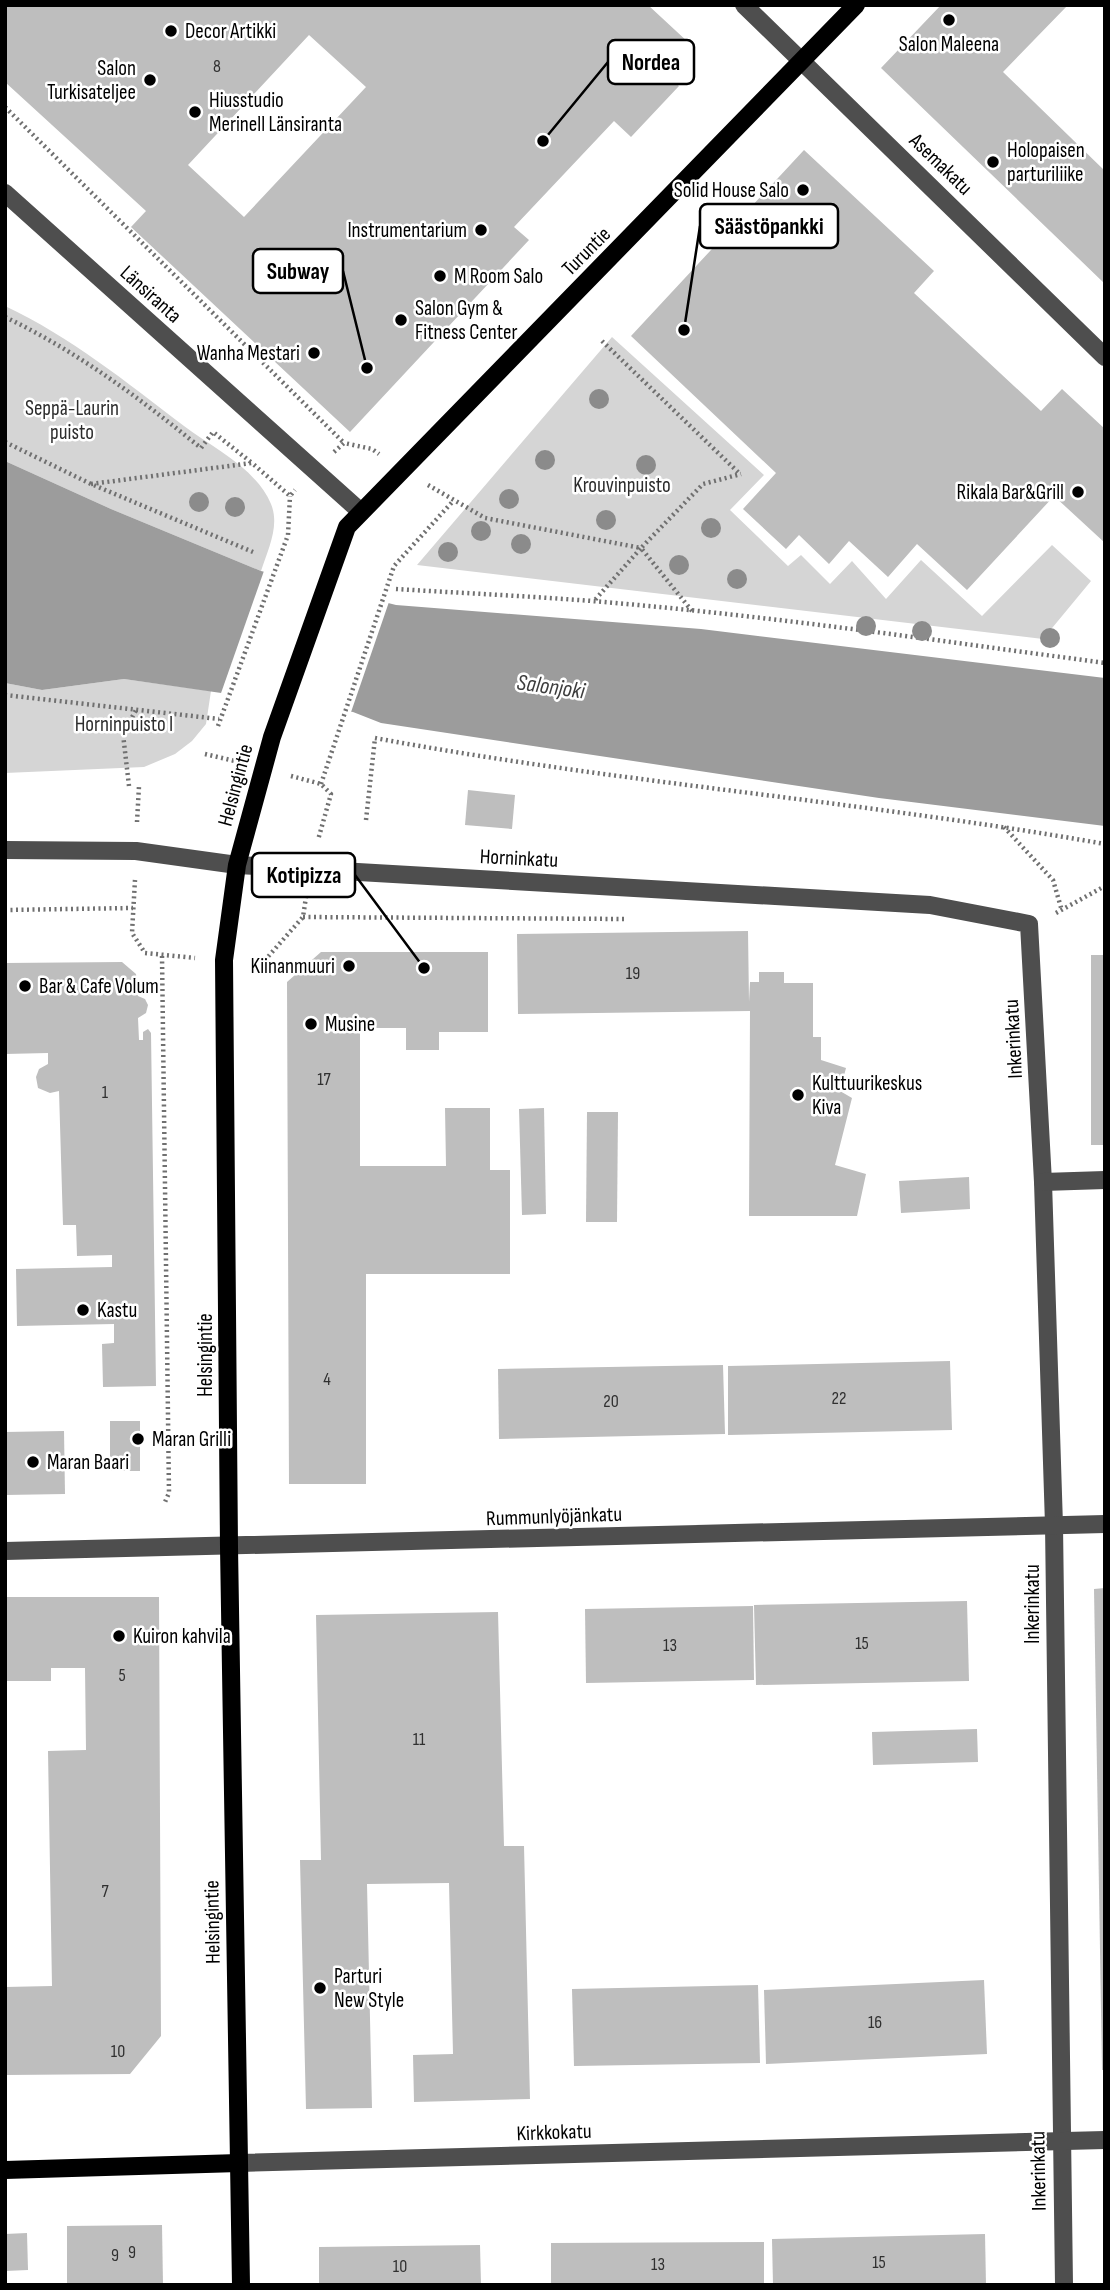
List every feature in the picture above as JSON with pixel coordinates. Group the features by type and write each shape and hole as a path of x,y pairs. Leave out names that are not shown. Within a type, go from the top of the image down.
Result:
{"main road":[{"name":"Turuntie","path":"346,527 804,62 856,5"},
{"name":"Helsingintie","path":"241,2285 229,1547 224,960 237,865 272,737 346,527"},
{"name":"Kirkkokatu","path":"5,2170 239,2163"}],"street":[{"name":"Asemakatu","path":"744,5 1105,357"},
{"name":"Länsiranta","path":"5,193 361,512"},
{"name":"Horninkatu","path":"5,850 136,851 237,865 930,905 1029,924"},
{"name":"Inkerinkatu","path":"1029,924 1043,1182 1054,1525 1060,2141 1064,2285"},
{"path":"1043,1182 1105,1180"},
{"name":"Rummunlyöjänkatu","path":"5,1551 1105,1524"},
{"name":"Kirkkokatu","path":"239,2163 1105,2140"}],"path":[{"path":"5,107 344,443 372,449 402,470 485,518 641,548 693,612"},
{"path":"5,317 58,342 148,406 201,448 213,432 290,496"},
{"path":"593,601 703,484 741,474 602,341"},
{"path":"218,726 288,535 290,496 313,470 344,443"},
{"path":"5,444 91,484 253,552"},
{"path":"91,484 252,463"},
{"path":"321,784 328,756 394,566 454,500"},
{"path":"396,589 593,601 858,629 1105,663"},
{"path":"5,695 219,719"},
{"path":"129,786 123,734 136,710"},
{"path":"366,820 375,738 503,762 1004,826 1105,844"},
{"path":"1004,826 1053,880 1062,911 1105,886"},
{"path":"5,910 133,908"},
{"path":"162,956 169,1493 165,1502"}],"green space":[{"name":"Seppä-Laurin puisto","path":"5,306 53,332 97,361 245,469 264,491 273,512 272,538 261,571 111,509 5,461"},
{"name":"Krouvinpuisto","path":"612,337 764,475 730,510 788,566 801,555 830,584 852,561 886,599 921,560 982,616 1052,545 1091,581 1043,639 417,565"},
{"name":"Horninpuisto I","path":"124,679 211,691 206,724 192,741 175,754 144,767 5,773 5,683 42,690"}],"water":[{"name":"Salonjoki","path":"5,461 111,509 261,571 396,605 701,629 1105,678 1105,826 879,798 381,723 353,712 124,679 42,690 5,683"}],"pier":[{"path":"265,568 390,599 350,715 220,696"}],"building":[{"path":"5,5 648,5 689,43 662,71 679,86 631,137 614,121 514,227 529,240 350,432 131,227 146,211 5,82","holes":["309,35 366,87 244,217 188,165"]},
{"path":"941,5 1068,5 1003,72 1105,171 1105,284 881,68"},
{"path":"804,150 934,271 914,293 1041,411 1062,389 1105,429 1105,543 1054,496 967,590 917,544 888,577 849,541 829,564 799,535 786,549 743,509 776,473 631,336"},
{"path":"468,790 515,795 512,829 465,825"},
{"path":"748,931 749,1002 750,982 759,982 759,972 784,972 784,983 813,983 813,1037 821,1037 821,1060 846,1068 840,1091 852,1098 835,1165 866,1174 857,1216 749,1216 750,1011 518,1014 517,934"},
{"path":"321,952 488,952 488,1032 439,1032 439,1050 406,1050 406,1028 360,1028 360,1166 446,1166 445,1108 490,1108 490,1170 510,1170 510,1274 366,1274 366,1484 289,1484 287,982"},
{"path":"1091,955 1105,955 1105,1145 1091,1145"},
{"path":"122,962 136,974 138,996 145,999 148,1005 146,1013 138,1018 139,1040 143,1040 143,1032 148,1029 151,1033 156,1386 103,1387 102,1344 114,1343 114,1324 17,1326 16,1269 112,1267 112,1255 77,1256 76,1225 63,1225 59,1091 50,1093 38,1088 36,1077 39,1069 48,1064 48,1053 5,1054 5,963"},
{"path":"544,1108 546,1214 522,1215 519,1109"},
{"path":"587,1112 618,1112 617,1222 586,1222"},
{"path":"969,1177 970,1209 901,1213 899,1181"},
{"path":"950,1361 952,1430 728,1435 728,1366"},
{"path":"723,1365 725,1434 499,1439 498,1369"},
{"path":"110,1421 140,1421 140,1471 110,1471"},
{"path":"64,1431 65,1494 5,1495 5,1432"},
{"path":"1105,1588 1105,2070 1102,2070 1094,1589"},
{"path":"5,1597 159,1597 161,2036 130,2074 5,2075 5,1987 52,1986 48,1751 86,1750 85,1668 51,1668 51,1681 5,1681"},
{"path":"967,1601 969,1681 756,1685 754,1605"},
{"path":"753,1606 754,1680 586,1683 585,1609"},
{"path":"498,1612 504,1846 524,1846 530,2099 414,2102 413,2055 453,2054 449,1883 367,1884 372,2108 306,2109 300,1860 321,1860 316,1615"},
{"path":"977,1729 978,1762 873,1765 872,1732"},
{"path":"984,1980 987,2054 766,2064 764,1990"},
{"path":"758,1985 760,2063 574,2066 572,1989"},
{"path":"162,2225 163,2285 67,2283 67,2226"},
{"path":"27,2233 28,2270 5,2271 5,2234"},
{"path":"985,2234 986,2285 773,2285 772,2239"},
{"path":"764,2242 764,2285 551,2285 551,2243"},
{"path":"480,2245 481,2285 319,2285 319,2247"}],"place":[{"name":"Salon Maleena","path":"949,20"},
{"name":"Decor Artikki","path":"171,31"},
{"name":"Salon Turkisateljee","path":"150,80"},
{"name":"Hiusstudio Merinell Länsiranta","path":"195,112"},
{"name":"Nordea","path":"543,141"},
{"name":"Holopaisen parturiliike","path":"993,162"},
{"name":"Solid House Salo","path":"803,190"},
{"name":"Instrumentarium","path":"481,230"},
{"name":"M Room Salo","path":"440,276"},
{"name":"Salon Gym & Fitness Center","path":"401,320"},
{"name":"Säästöpankki","path":"684,330"},
{"name":"Wanha Mestari","path":"314,353"},
{"name":"Subway","path":"367,368"},
{"name":"Rikala Bar&Grill","path":"1078,492"},
{"name":"Kiinanmuuri","path":"349,966"},
{"name":"Kotipizza","path":"424,968"},
{"name":"Bar & Cafe Volum","path":"25,986"},
{"name":"Musine","path":"311,1024"},
{"name":"Kulttuurikeskus Kiva","path":"798,1095"},
{"name":"Kastu","path":"83,1310"},
{"name":"Maran Grilli","path":"138,1439"},
{"name":"Maran Baari","path":"33,1462"},
{"name":"Kuiron kahvila","path":"119,1636"},
{"name":"Parturi New Style","path":"320,1988"}]}
